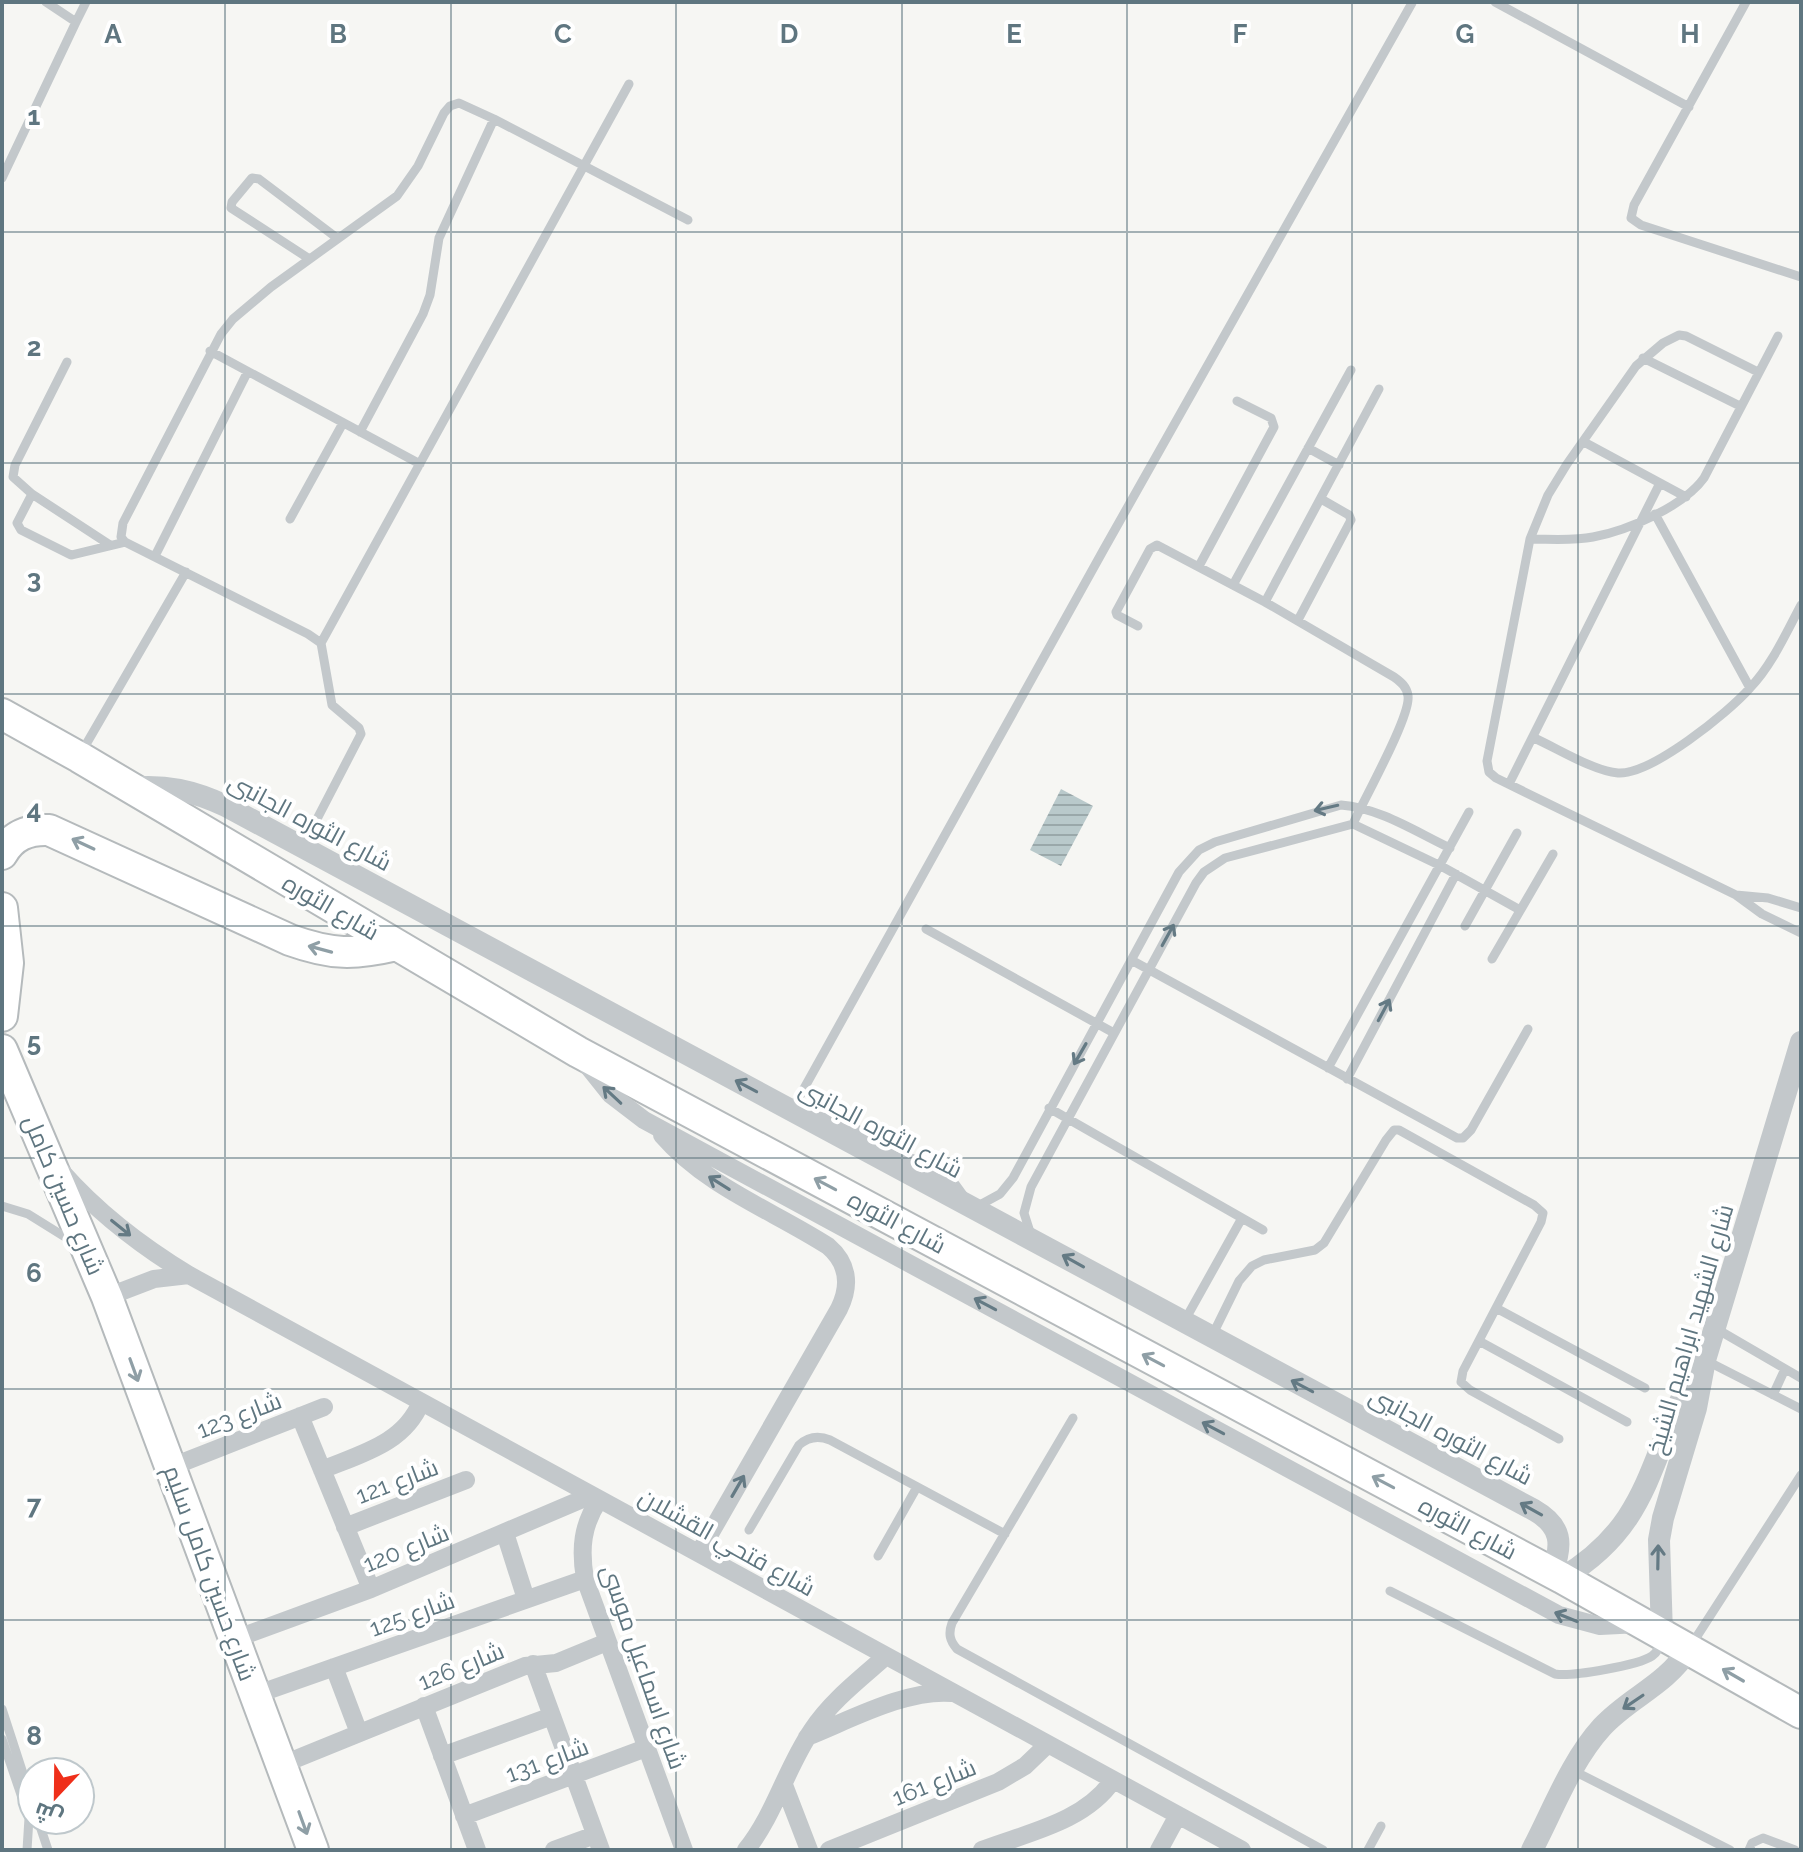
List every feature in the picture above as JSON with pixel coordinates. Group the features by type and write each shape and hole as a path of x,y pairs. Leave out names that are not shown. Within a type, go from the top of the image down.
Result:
{"highway":[{"name":"شارع الثوره","path":"2,714 578,1052 1557,1575 1801,1713"},
{"path":"2,854 18,836 49,830 290,940 314,948 348,954 397,945"},
{"path":"2,908 8,963 2,1016"},
{"name":"شارع حسين كامل","path":"2,1050 107,1297"},
{"name":"شارع حسين كامل سليم","path":"107,1297 313,1850"}],"street":[{"name":"شارع الثوره الجانبى","path":"129,788 163,786 196,793 303,846 1547,1518 1556,1529 1559,1544 1557,1575"},
{"name":"شارع الشهيد ابراهيم الشيخ","path":"1652,1629 1663,1518 1696,1408 1705,1360 1801,1042"},
{"path":"578,1052 610,1094 635,1115 1559,1615 1600,1626 1652,1629"},
{"path":"652,1124 677,1152 703,1173 828,1246 841,1260 847,1278 847,1289 839,1309 699,1553"},
{"name":"شارع فتحي القشلان","path":"46,1154 107,1217 142,1245 189,1275 1242,1850"},
{"path":"107,1297 154,1279 189,1275"},
{"path":"1557,1575 1600,1551 1632,1515 1687,1387 1705,1360"},
{"path":"322,1470 393,1439 412,1420 421,1402"},
{"name":"شارع 123","path":"171,1467 324,1407"},
{"path":"300,1416 371,1589"},
{"name":"شارع 121","path":"345,1527 466,1480"},
{"name":"شارع 120","path":"235,1639 371,1589 596,1498"},
{"name":"شارع اسماعيل موسى","path":"596,1498 583,1536 581,1558 585,1579 684,1850"},
{"path":"505,1533 526,1599"},
{"name":"شارع 125","path":"255,1695 585,1579"},
{"name":"شارع 126","path":"281,1765 533,1664 556,1663 607,1642"},
{"path":"1532,1850 1592,1740 1630,1703 1670,1675 1689,1649"},
{"path":"746,1850 766,1820 807,1737 837,1700 886,1656"},
{"path":"533,1664 598,1843 554,1850"},
{"path":"334,1667 359,1733"},
{"path":"807,1737 907,1698 928,1693 955,1694"},
{"path":"424,1706 477,1850"},
{"path":"442,1756 552,1716"},
{"name":"شارع 161","path":"829,1850 998,1782 1025,1766 1048,1744"},
{"name":"شارع 131","path":"464,1816 646,1748"},
{"path":"982,1850 1079,1812 1102,1795 1113,1780"},
{"path":"784,1785 809,1850"},
{"path":"1159,1850 1178,1815"}],"lane":[{"path":"46,2 76,22"},
{"path":"2,178 86,2"},
{"path":"1495,2 1689,107"},
{"path":"1746,2 1634,205 1631,218 1641,225 1801,277"},
{"path":"798,1114 1104,549 1412,3"},
{"path":"303,846 361,734 359,728 332,705 321,643 629,84"},
{"path":"321,643 125,542 121,537 121,527 210,351 233,319 308,258 397,196 411,177 450,106 459,103 688,220"},
{"path":"360,432 423,314 430,295 439,238 494,119"},
{"path":"308,258 231,208 232,202 252,178 259,179 337,238"},
{"path":"1758,372 1696,340 1679,335 1643,358 1584,442 1548,495 1530,539 1487,761 1489,772 1509,784 1736,895 1762,914 1801,933"},
{"path":"1530,539 1591,538 1641,521 1686,497 1704,478 1778,336"},
{"path":"210,351 420,464"},
{"path":"1643,358 1740,406"},
{"path":"67,362 13,472 16,482 110,545"},
{"path":"1233,585 1351,370"},
{"path":"155,556 247,373"},
{"path":"1265,602 1379,389"},
{"path":"1199,566 1274,427 1271,418 1237,401"},
{"path":"290,519 343,423"},
{"path":"1584,442 1686,497"},
{"path":"1308,448 1339,465"},
{"path":"1509,784 1660,483"},
{"path":"32,494 17,523 21,530 71,555 125,542"},
{"path":"1298,620 1351,520 1349,515 1321,499"},
{"path":"1655,514 1750,688"},
{"path":"1138,626 1116,613 1150,549 1157,545 1298,620 1404,686 1408,695 1404,715 1353,824"},
{"path":"79,757 186,572"},
{"path":"1534,738 1618,773 1634,771 1667,755 1750,688 1767,666 1801,605"},
{"path":"970,1207 992,1201 1008,1185 1179,872 1199,850 1228,837 1341,805 1361,806 1450,848"},
{"path":"1328,1068 1469,812"},
{"path":"1032,1239 1024,1213 1027,1196 1196,883 1213,864 1353,824 1441,866 1520,910"},
{"path":"1465,926 1517,833"},
{"path":"1492,959 1553,854"},
{"path":"1347,1079 1456,874"},
{"path":"1736,895 1768,898 1801,908"},
{"path":"926,929 1114,1033"},
{"path":"1133,961 1452,1137 1463,1138 1471,1130 1528,1029"},
{"path":"1049,1108 1263,1230"},
{"path":"1211,1337 1239,1281 1252,1266 1264,1260 1315,1250 1324,1243 1386,1140 1394,1130 1399,1130 1534,1205 1543,1213 1463,1371 1461,1382 1559,1439"},
{"path":"1008,1185 1027,1196"},
{"path":"2,1206 28,1214 87,1250"},
{"path":"1184,1322 1242,1218"},
{"path":"1496,1308 1645,1388"},
{"path":"1715,1328 1801,1378"},
{"path":"1479,1341 1627,1422"},
{"path":"1705,1360 1801,1409"},
{"path":"1773,1395 1785,1369"},
{"path":"1073,1418 952,1623 950,1639 957,1649 1323,1850"},
{"path":"749,1530 799,1445 811,1438 830,1440 1005,1534"},
{"path":"1689,1649 1801,1475"},
{"path":"878,1556 917,1487"},
{"path":"1390,1591 1555,1674 1572,1675 1648,1658 1659,1648 1652,1629"},
{"path":"2,1709 17,1756"},
{"path":"2,1739 29,1818 27,1847 44,1839"},
{"path":"1574,1771 1730,1850"},
{"path":"1368,1850 1381,1826"},
{"path":"43,1836 48,1850"},
{"path":"1749,1850 1752,1843 1763,1838 1795,1850"}],"shaded area":[{"path":"1061,789 1093,806 1061,866 1030,850"}]}
